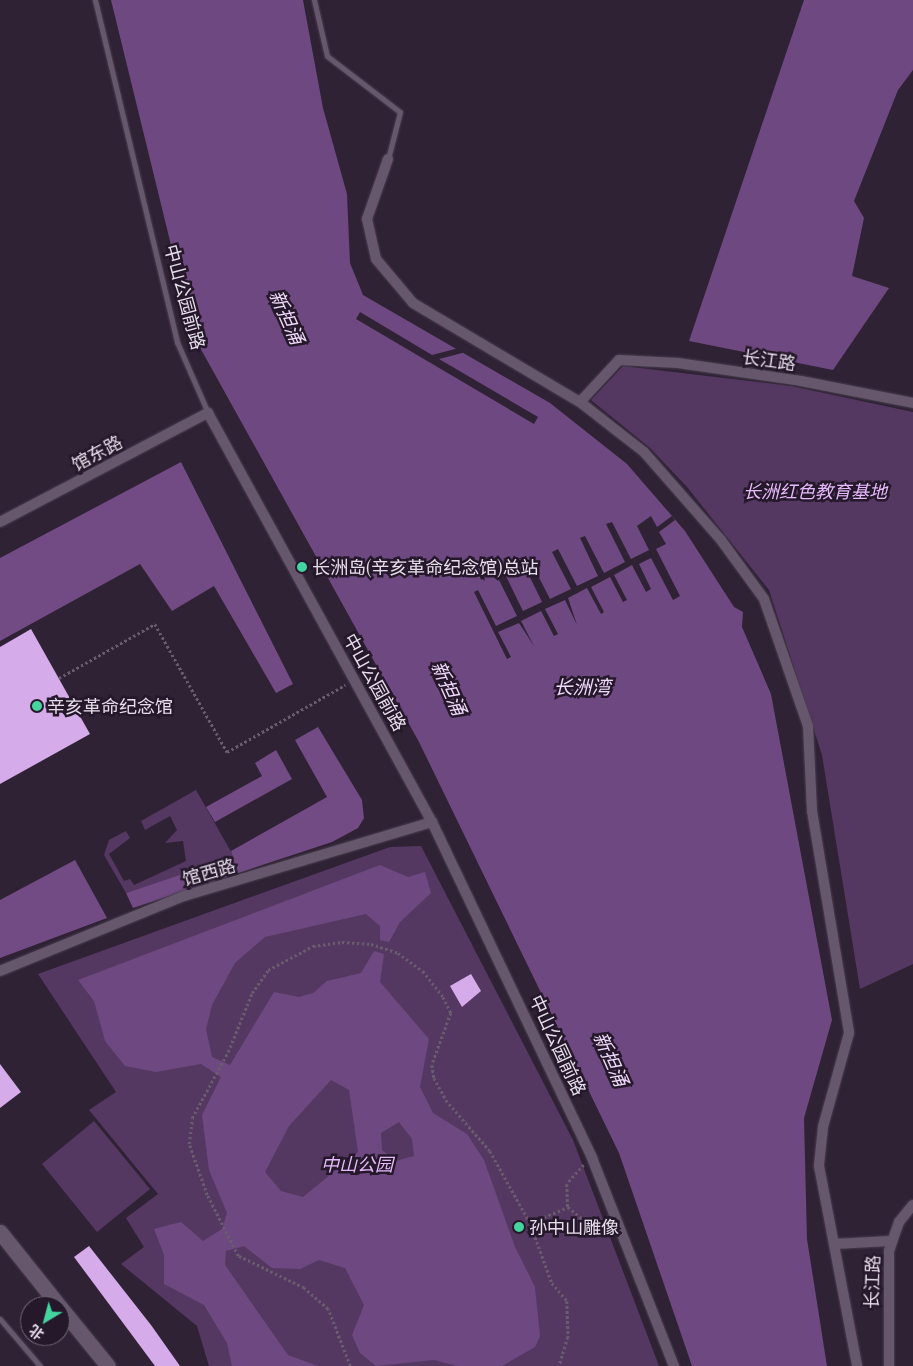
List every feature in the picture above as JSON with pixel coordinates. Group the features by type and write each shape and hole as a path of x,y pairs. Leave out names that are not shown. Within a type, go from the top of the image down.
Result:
{"main road":[{"path":"0,1232 51,1296"},
{"path":"70,1319 108,1366"}],"street":[{"path":"388,159 367,219 376,259 413,303 580,402 644,452 721,540 764,599 808,726 812,811 849,1032 823,1127 819,1166 857,1366"},
{"name":"长江路","path":"580,402 619,360 678,363 801,381 913,403"},
{"name":"馆东路","path":"0,522 208,413"},
{"name":"中山公园前路","path":"208,413 432,822 593,1161 674,1366"},
{"name":"馆西路","path":"0,971 165,902 432,822"},
{"name":"长江路","path":"889,1366 890,1240 913,1205"},
{"path":"834,1244 890,1240"}],"lane":[{"name":"中山公园前路","path":"95,0 177,342 208,413"},
{"path":"314,0 327,56 400,112 388,159"},
{"path":"0,1319 40,1366"}],"path":[{"path":"59,678 155,624 227,752 355,680"},
{"path":"350,1366 328,1309 304,1288 259,1269 235,1251 220,1225 189,1144 192,1118 224,1060 252,993 268,970 313,946 342,942 375,945 388,950 424,971 443,997 451,1013 432,1065 434,1078 446,1100 490,1151 530,1223 552,1283 567,1301 568,1337 559,1366"},
{"path":"593,1161 580,1167 567,1184 568,1207 587,1223 617,1219"},
{"path":"530,1223 568,1207"}],"green space":[{"name":"长洲红色教育基地","path":"623,366 791,386 913,412 913,964 860,989 822,755 769,590 687,487 650,448 591,400"},
{"path":"196,790 234,857 126,893 104,855 109,840 126,831 130,838 109,854 124,881 130,879 134,885 186,861 183,841 165,843 177,830 170,816 145,830 141,821"},
{"name":"中山公园","path":"421,846 573,1140 659,1366 209,1366 197,1326 121,1264 144,1247 126,1218 158,1194 89,1110 116,1092 38,974 390,847"},
{"path":"94,1121 150,1189 97,1232 42,1164"}],"shaded area":[{"path":"181,462 293,684 276,693 214,586 172,611 140,564 0,641 0,558"},
{"path":"318,727 362,800 364,818 358,828 332,842 133,908 126,893 233,857 231,851 327,797 295,740"},
{"path":"276,750 292,779 215,822 206,807 262,776 255,763"},
{"path":"75,860 107,918 0,958 0,900"}],"water":[{"name":"长洲湾","path":"111,0 303,0 323,108 347,194 350,263 363,295 550,403 627,464 685,531 734,607 743,612 742,627 771,694 832,1020 804,1118 807,1239 827,1366 692,1366 619,1153 419,742 193,335"},
{"path":"804,0 913,0 913,70 898,90 854,201 864,218 852,276 889,288 833,370 689,341"},
{"path":"380,865 408,877 425,872 431,893 400,922 389,942 380,940 380,926 366,914 265,937 235,963 212,1005 206,1029 212,1057 230,1065 274,992 299,997 313,993 327,981 361,973 374,951 384,954 380,982 429,1039 420,1087 433,1113 467,1134 484,1160 515,1247 535,1287 540,1336 535,1347 502,1366 457,1366 434,1360 376,1366 360,1353 352,1335 364,1305 345,1268 319,1260 300,1269 272,1268 244,1246 226,1251 225,1265 288,1355 318,1366 232,1366 227,1343 204,1305 164,1284 164,1255 154,1229 181,1222 203,1241 222,1229 227,1213 209,1170 202,1115 221,1077 201,1064 156,1072 125,1066 105,1041 94,1001 78,980","holes":["331,1080 349,1090 358,1152 303,1197 281,1191 265,1172 289,1126","399,1122 412,1139 414,1156 396,1161 382,1150 381,1133"]}],"pier":[{"path":"360,312 432,355 459,348 466,352 439,359 538,417 534,424 356,319"},
{"path":"651,516 657,527 672,516 675,520 659,532 666,544 656,549 680,596 673,600 651,558 639,564 651,589 646,592 632,565 614,575 627,600 623,602 610,577 591,587 604,612 601,614 587,588 568,598 577,625 565,600 545,609 558,634 554,636 541,611 521,621 534,646 519,623 498,632 511,657 507,659 474,592 478,590 496,626 517,616 498,578 505,574 523,611 542,602 524,565 531,562 550,599 571,589 552,552 558,549 577,586 598,576 580,538 585,536 604,573 625,562 606,524 612,522 631,559 649,550 637,526"}],"building":[{"name":"辛亥革命纪念馆","path":"31,629 90,734 0,784 0,647"},
{"path":"471,974 481,991 462,1007 450,986"},
{"path":"0,1064 21,1092 0,1108"},
{"path":"89,1246 151,1325 180,1366 155,1366 74,1257"}],"place":[{"name":"长洲岛(辛亥革命纪念馆)总站","path":"302,567"},
{"name":"辛亥革命纪念馆","path":"37,706"},
{"name":"孙中山雕像","path":"519,1227"}],"water label":[{"name":"新担涌","path":"287,317"},
{"name":"新担涌","path":"449,688"},
{"name":"新担涌","path":"611,1059"}]}
